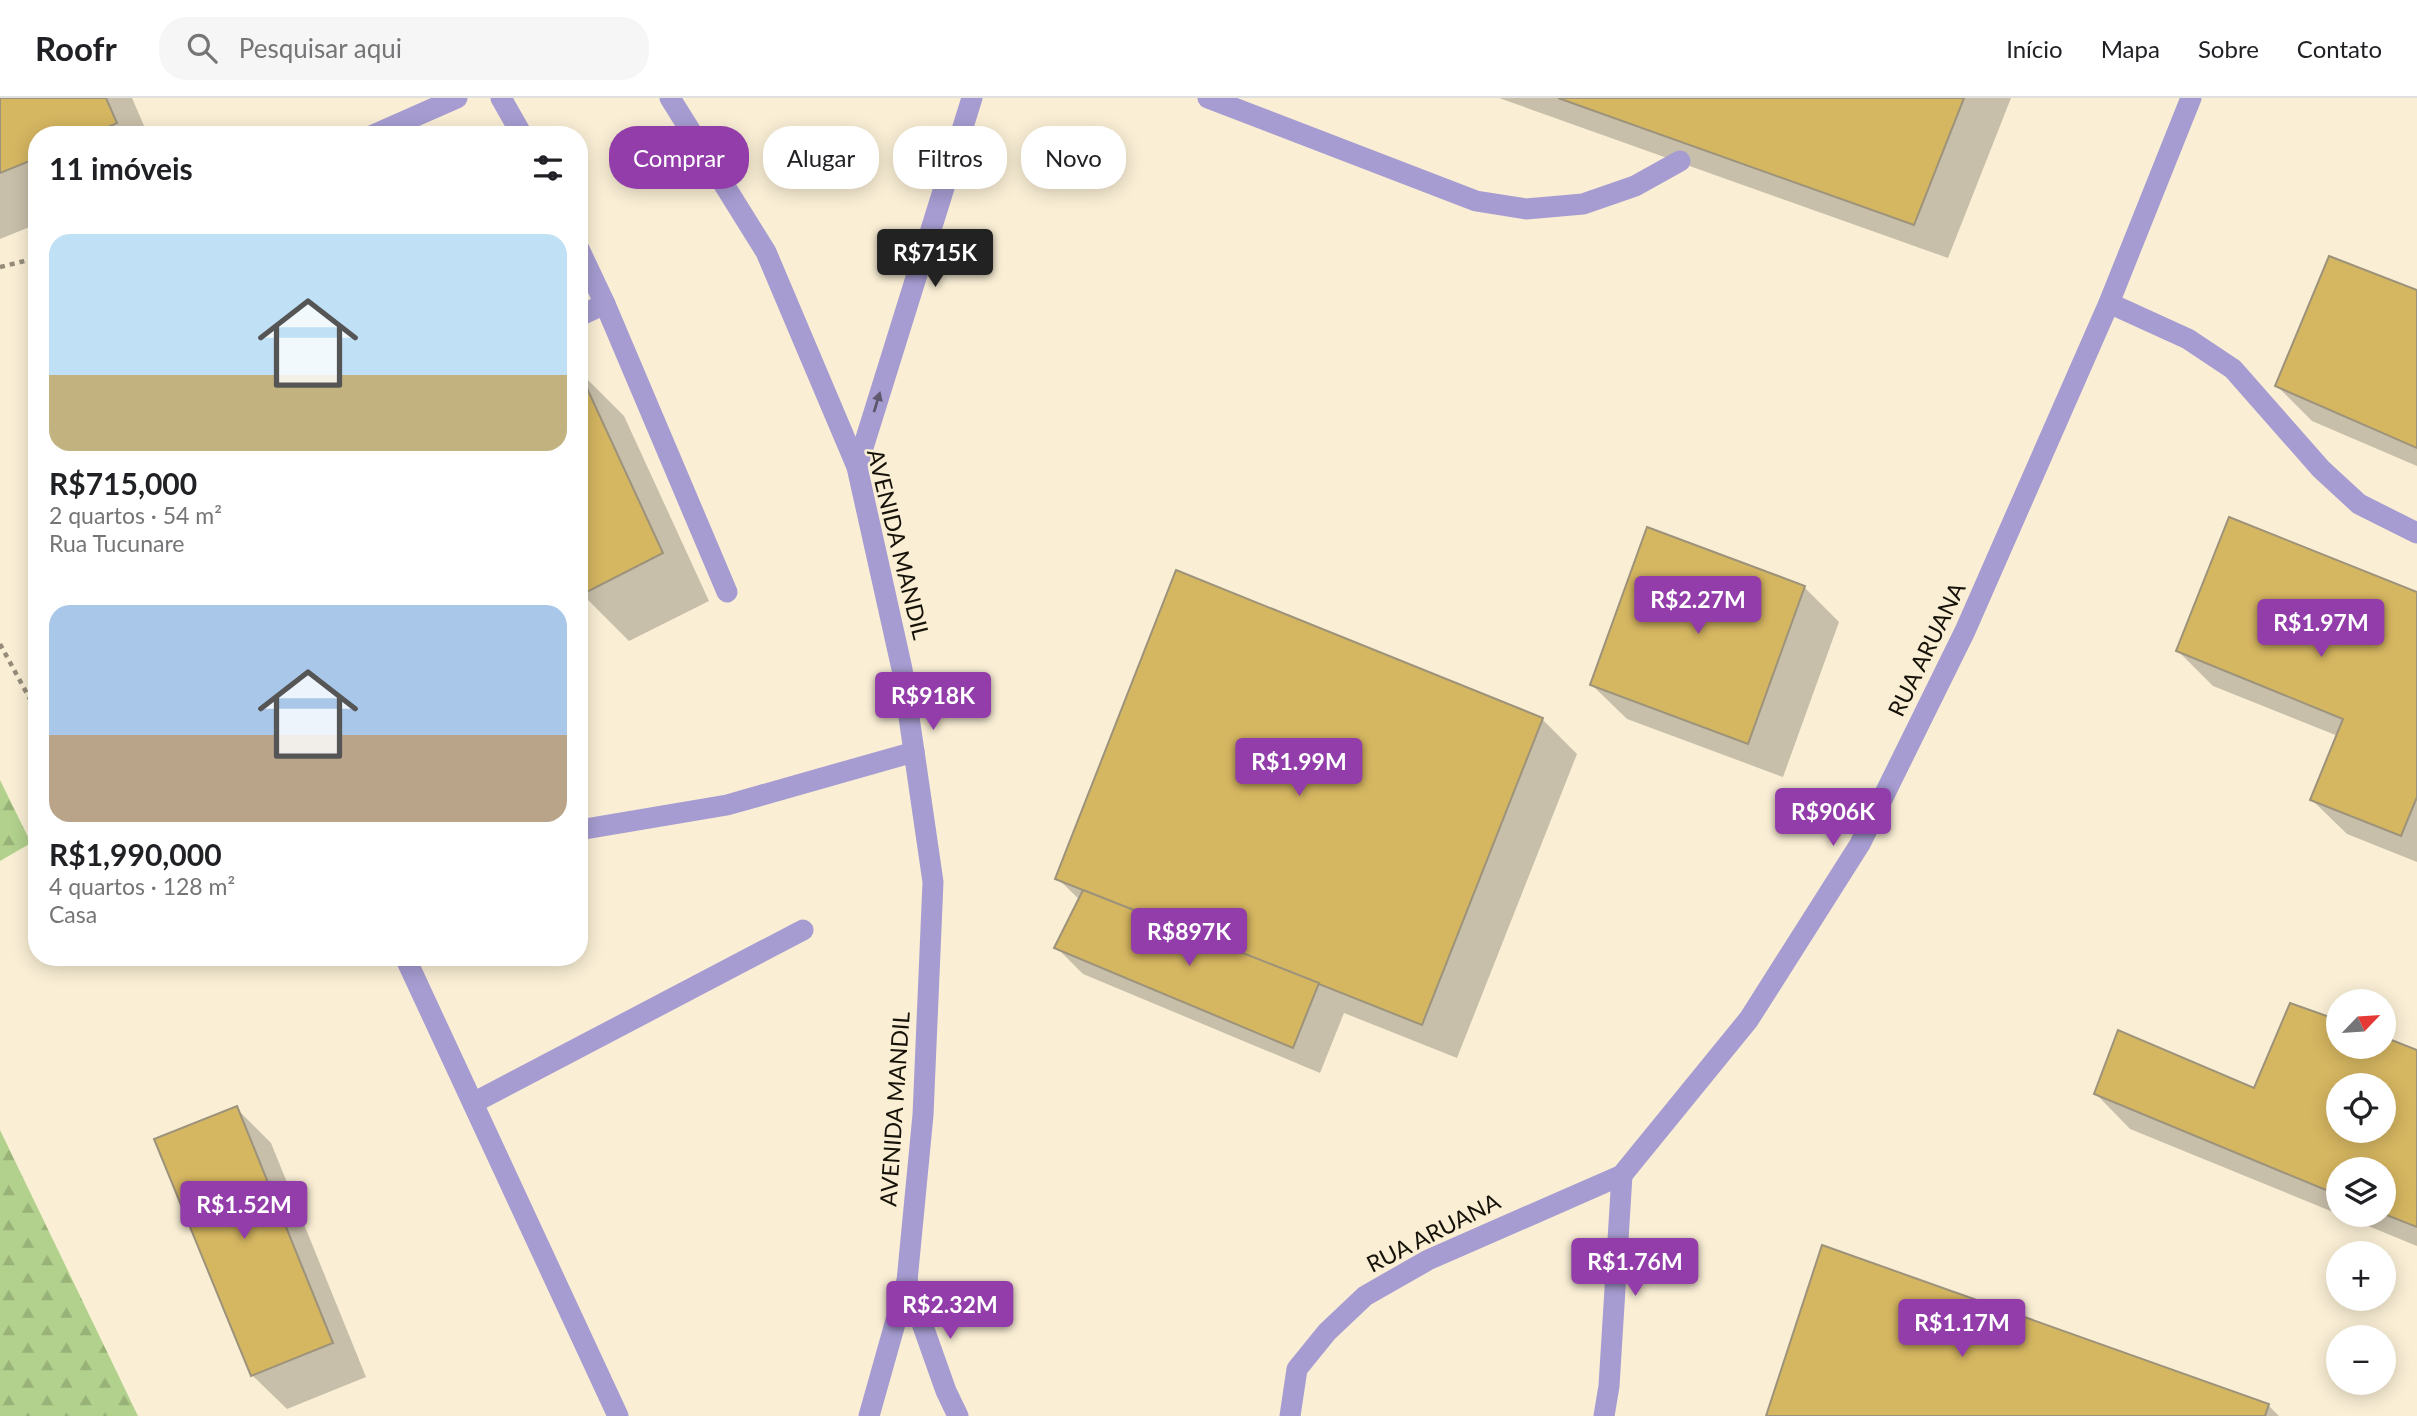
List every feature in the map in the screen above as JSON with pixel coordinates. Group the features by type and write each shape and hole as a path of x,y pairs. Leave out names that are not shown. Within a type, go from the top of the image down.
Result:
{"street":[{"path":"393,126 457,98"},
{"path":"502,98 517,126"},
{"name":"AVENIDA MANDIL","path":"670,98 766,252 857,467 902,668 933,882 923,1115 907,1281 869,1416"},
{"path":"857,467 972,98"},
{"path":"1208,98 1476,201 1526,209 1583,204 1635,186 1681,161"},
{"name":"RUA ARUANA","path":"1290,1416 1297,1369 1327,1332 1365,1296 1428,1260 1622,1175 1749,1020 1860,844 1965,631 2109,303 2191,98"},
{"path":"588,268 727,592"},
{"path":"2109,303 2188,339 2233,369 2320,469 2359,504 2417,533"},
{"path":"588,312 605,304"},
{"path":"588,828 727,805 914,752"},
{"path":"472,1103 803,930"},
{"path":"409,966 618,1416"},
{"path":"1604,1416 1609,1386 1622,1175"},
{"path":"907,1281 946,1391 958,1416"}],"path":[{"path":"0,267 28,260"},
{"path":"0,645 28,696"}],"green space":[{"path":"0,780 28,837 28,845 0,861"},
{"path":"0,1130 138,1416 0,1416"}],"building":[{"path":"0,98 106,98 117,123 110,126 28,126 28,162 0,173"},
{"path":"1558,98 1964,98 1914,225"},
{"path":"2329,256 2417,290 2417,448 2275,386"},
{"path":"588,390 663,553 588,591"},
{"path":"2229,517 2417,592 2417,797 2401,836 2310,800 2343,719 2176,651"},
{"path":"1647,527 1805,586 1748,744 1590,685"},
{"path":"1176,570 1543,718 1422,1025 1055,879"},
{"path":"1083,890 1319,983 1293,1048 1054,948"},
{"path":"2290,1003 2326,1016 2326,1059 2396,1059 2396,1042 2417,1050 2417,1227 2396,1219 2396,1157 2326,1157 2326,1190 2094,1094 2118,1030 2254,1088"},
{"path":"237,1106 333,1343 251,1376 154,1139"},
{"path":"1822,1245 2269,1404 2265,1416 1766,1416"}]}
